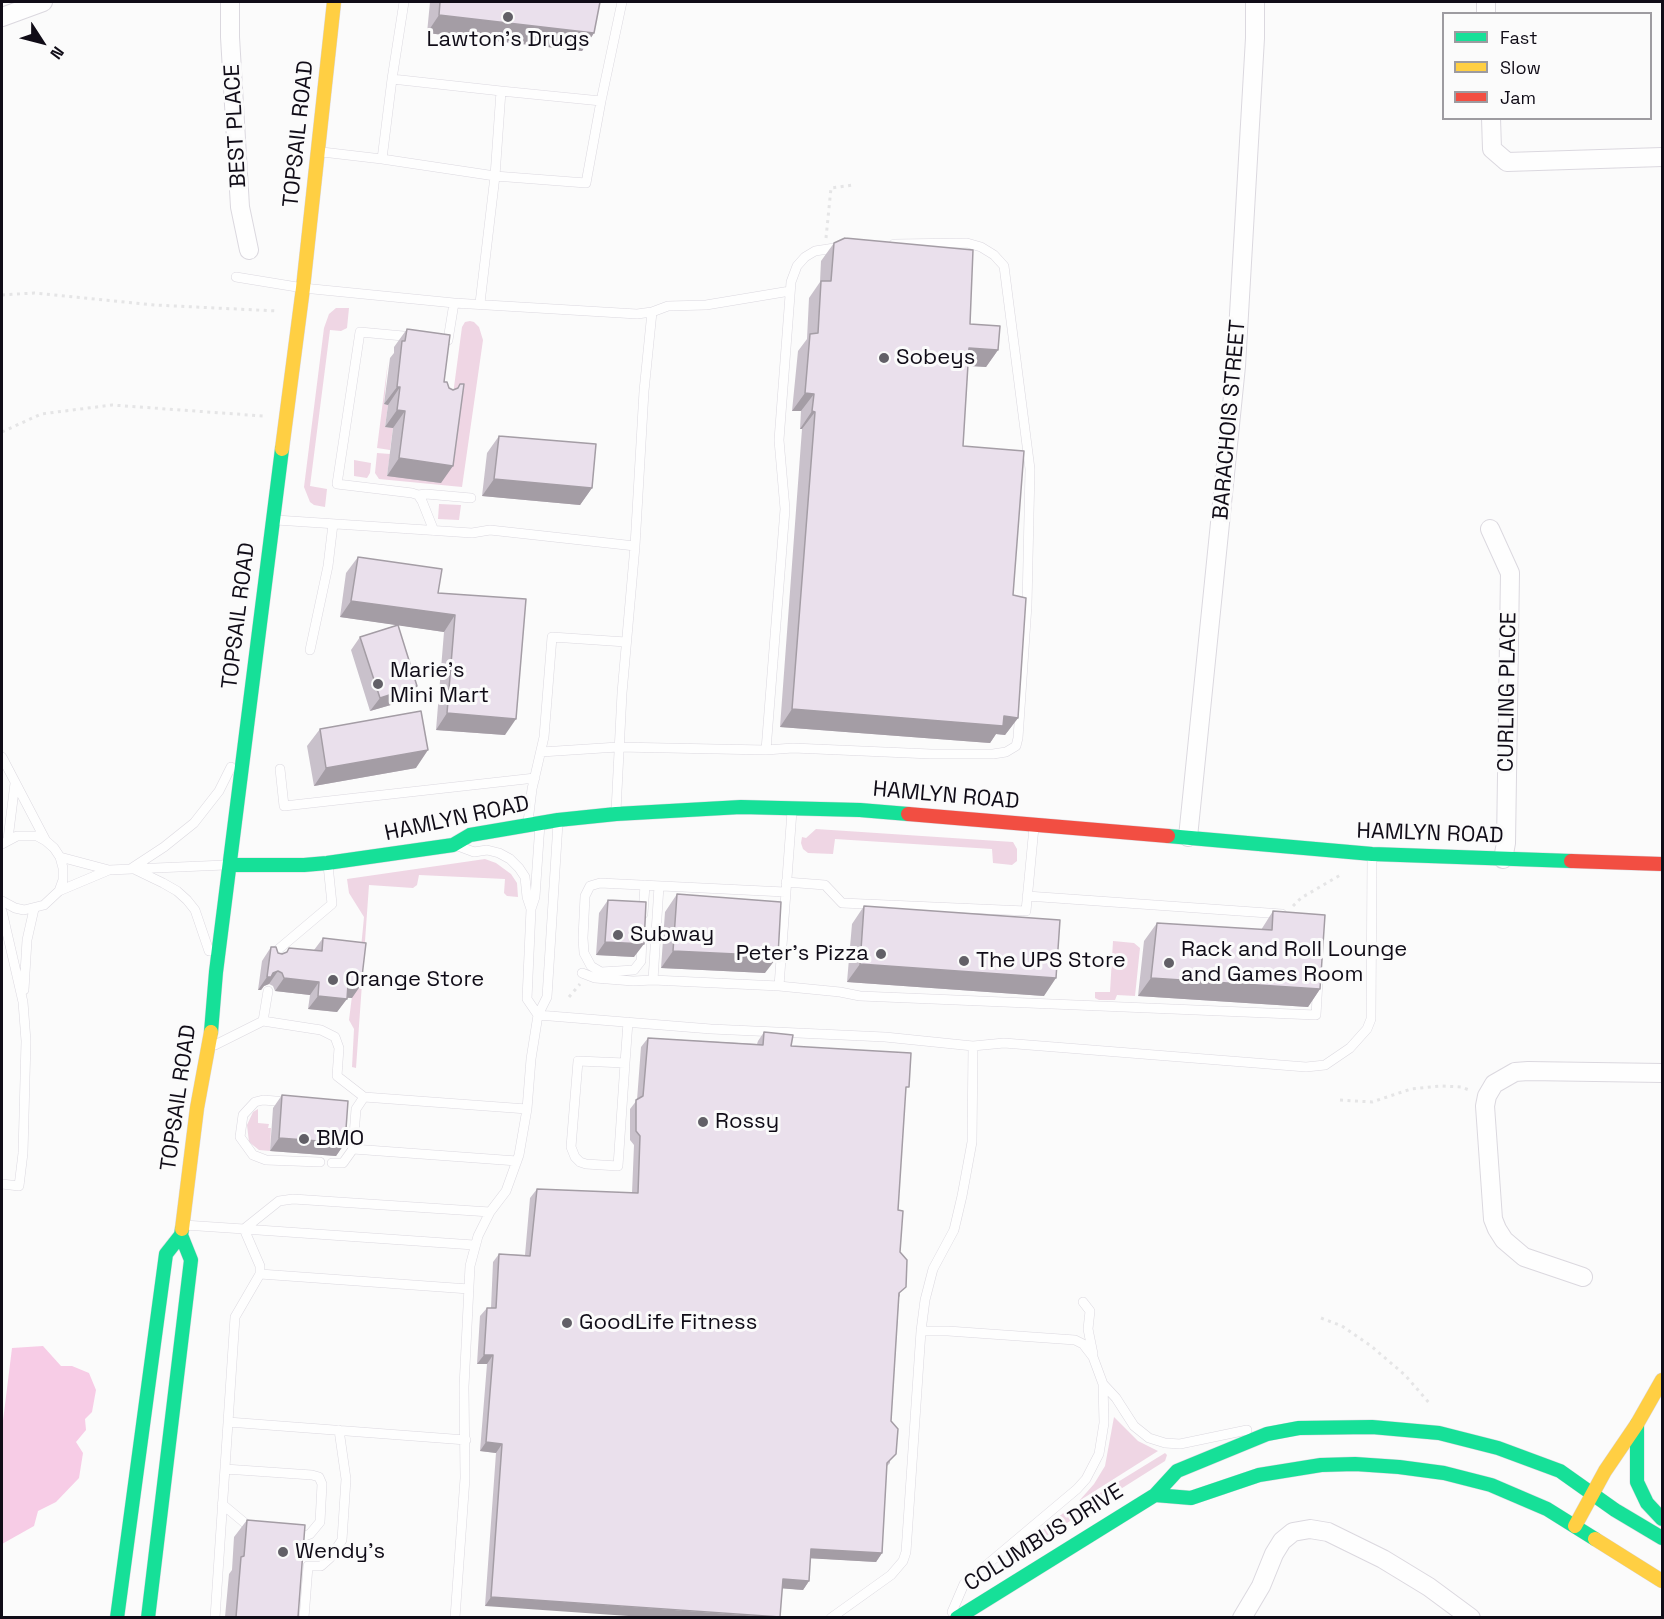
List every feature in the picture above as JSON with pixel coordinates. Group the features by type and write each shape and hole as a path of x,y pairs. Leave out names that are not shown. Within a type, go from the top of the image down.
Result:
{"main road":[{"name":"TOPSAIL ROAD","path":"148,1617 191,1260 182,1230 197,1108 209,1048 216,972 300,313 334,2"},
{"name":"HAMLYN ROAD","path":"231,865 327,863 453,845 470,835 534,823 616,814 741,807 860,810 1372,854 1662,864"},
{"name":"TOPSAIL ROAD","path":"117,1617 166,1254 182,1230"},
{"path":"1575,1526 1592,1493 1637,1424 1662,1380"},
{"path":"1637,1424 1637,1482 1647,1503 1662,1520"},
{"name":"COLUMBUS DRIVE","path":"957,1617 1155,1495 1177,1471 1267,1434 1299,1428 1372,1427 1439,1433 1498,1448 1560,1471 1615,1510 1662,1538"},
{"name":"COLUMBUS DRIVE","path":"1155,1495 1191,1498 1259,1475 1321,1465 1355,1464 1444,1473 1491,1485 1547,1509 1662,1581"}],"street":[{"path":"6,10 43,2"},
{"name":"BEST PLACE","path":"230,2 240,207 249,250"},
{"name":"BARACHOIS STREET","path":"1188,837 1236,366 1255,38 1255,2"},
{"path":"1491,120 1492,149 1507,162 1662,157"},
{"name":"CURLING PLACE","path":"1490,529 1510,573 1506,843 1503,859"},
{"path":"1583,1277 1524,1257 1504,1240 1497,1229 1493,1219 1485,1106 1487,1096 1494,1084 1502,1078 1522,1071 1662,1073"},
{"path":"1242,1617 1261,1586 1277,1547 1293,1532 1301,1530 1319,1530 1345,1540 1414,1577 1471,1617"}],"lane":[{"path":"382,159 404,2"},
{"path":"318,151 495,176 586,183 622,2"},
{"path":"392,78 601,101"},
{"path":"480,303 495,176 501,91"},
{"path":"541,752 618,747 766,750 793,748 931,754 993,754 1006,752 1016,746 1027,605 1029,468 1004,266 987,251 967,243 879,245"},
{"path":"766,750 785,509 779,440 792,274 805,257 815,251 857,246"},
{"path":"236,277 303,288 454,303 637,314 652,312 668,306 706,305 790,291"},
{"path":"436,339 448,345 454,303"},
{"path":"616,814 618,747 635,546 644,391 652,312"},
{"path":"425,338 360,332 337,484 418,495 471,498"},
{"path":"418,495 434,531"},
{"path":"273,519 472,533 490,530 635,546"},
{"path":"310,650 328,566 333,524"},
{"path":"538,1015 527,999 531,909 535,897 535,778 541,752 549,686 552,637 626,642"},
{"path":"132,868 164,847 194,823 209,806 219,791 245,738"},
{"path":"2,757 46,841 60,857 63,868 63,880 58,891 52,899 34,909 15,908 2,901"},
{"path":"280,769 284,806 535,778"},
{"path":"15,783 5,841 27,835 46,841"},
{"path":"779,986 792,809"},
{"path":"455,1617 466,1440 464,1387 470,1266 474,1245 490,1212 506,1191 517,1161 527,1109 531,1059 538,1015 547,997 558,820"},
{"path":"786,882 825,885 842,903 1026,911 1035,825"},
{"path":"453,845 474,852 487,850 510,859 525,877 531,909"},
{"path":"538,1015 711,1029 885,1037 973,1046 1004,1043 1306,1067 1325,1065 1338,1058 1350,1047 1367,1029 1371,1019 1372,854"},
{"path":"60,857 109,870"},
{"path":"273,961 274,952 332,904 327,863"},
{"path":"58,891 109,870 231,865"},
{"path":"132,868 177,891 195,910 216,972"},
{"path":"645,885 639,967 630,972 601,972 595,969 586,960 583,938 587,890 590,886 600,883 645,885 785,892"},
{"path":"653,980 659,886"},
{"path":"1028,896 1289,915"},
{"path":"2,1184 19,1186 23,1153 26,1041 23,1002 27,940 34,909"},
{"path":"2,911 23,1002"},
{"path":"582,974 595,978 633,981 779,986 860,996 1316,1015 1319,968"},
{"path":"263,1021 268,991"},
{"path":"209,1048 263,1021 321,1030 335,1037 339,1048 337,1076 364,1097 527,1109"},
{"path":"625,1064 578,1061 571,1148 575,1157 586,1164 618,1166 628,1022"},
{"path":"831,1617 891,1575 903,1561 906,1552 921,1331 930,1281 939,1257 957,1222 964,1186 972,1142 973,1046"},
{"path":"332,1162 343,1163 353,1149 356,1109 364,1097"},
{"path":"298,1103 263,1100 255,1102 243,1115 240,1137 253,1155 266,1160 320,1162"},
{"path":"344,1108 356,1109"},
{"path":"353,1149 517,1161"},
{"path":"244,1229 279,1201 293,1199 490,1212"},
{"path":"182,1230 244,1229 474,1245"},
{"path":"215,1617 235,1317 260,1275 260,1266 244,1229"},
{"path":"260,1275 469,1289"},
{"path":"949,1617 964,1584 1077,1489 1086,1479 1099,1454 1104,1423 1103,1384 1093,1357 1088,1329 1090,1311 1083,1302"},
{"path":"921,1331 960,1331 1075,1340 1083,1344 1093,1357"},
{"path":"1103,1384 1116,1398 1134,1426 1149,1438 1164,1443 1180,1444 1246,1429 1267,1434"},
{"path":"228,1422 466,1440"},
{"path":"304,1617 309,1566 321,1566 330,1558 342,1540 346,1479 339,1430"},
{"path":"225,1469 312,1474 319,1477 322,1484 320,1522 317,1528 302,1537 282,1536"},
{"path":"222,1504 249,1527 262,1534"}],"path":[{"path":"825,248 831,188 854,185"},
{"path":"2,295 34,293 155,305 300,313"},
{"path":"2,432 41,414 112,405 286,418"},
{"path":"1289,915 1295,902 1345,873"},
{"path":"1340,1100 1372,1102 1411,1089 1441,1086 1470,1090"},
{"path":"1321,1318 1342,1326 1371,1346 1405,1375 1431,1405"}],"shaded area":[{"path":"336,308 349,308 347,328 341,331 330,330 310,486 327,489 325,507 310,502 304,487 324,328 329,314"},
{"path":"470,321 479,327 483,340 462,487 379,479 375,473 377,453 390,454 387,476 452,402 462,327 465,322"},
{"path":"388,361 384,404 388,405 385,427 393,428 390,450 377,448"},
{"path":"354,460 371,463 367,478 354,476"},
{"path":"439,504 461,505 459,520 438,519"},
{"path":"816,829 1013,842 1017,849 1017,861 1012,865 993,863 992,849 835,839 833,854 808,853 803,849 802,837 806,838"},
{"path":"485,859 496,863 511,874 517,883 518,897 507,896 504,893 505,879 419,875 417,885 413,888 369,885 356,1068 352,1067 354,1029 349,1020 364,917 349,893 347,879"},
{"path":"1113,941 1134,943 1140,948 1135,996 1117,995 1115,1000 1099,1000 1095,998 1095,992 1110,992"},
{"path":"258,1109 258,1123 269,1124 268,1128 271,1128 270,1151 259,1150 249,1142 247,1125 253,1112"},
{"path":"43,1346 61,1366 72,1366 89,1373 96,1390 92,1412 85,1419 86,1430 76,1442 83,1453 79,1478 56,1502 38,1511 34,1526 2,1544 2,1429 12,1348"},
{"path":"1114,1417 1138,1441 1158,1451 1079,1501 1094,1484 1105,1466"},
{"path":"1165,1453 1167,1455 1165,1461 1021,1552 1016,1552 1067,1510 1069,1512"}],"building":[{"path":"440,2 600,2 594,33 439,15"},
{"path":"845,238 973,250 970,324 1000,326 998,350 969,348 963,446 1024,451 1013,595 1026,598 1018,718 1004,716 1003,726 792,709 815,412 812,411 814,394 805,393 810,334 818,333 821,281 831,281 834,243"},
{"path":"407,329 450,335 444,382 447,382 449,388 453,390 460,384 464,384 453,466 399,458 405,411 397,410 400,387 397,387 402,341 405,341"},
{"path":"499,436 596,444 592,488 494,479"},
{"path":"358,557 442,569 438,593 526,599 516,719 447,713 455,615 351,601"},
{"path":"398,625 417,686 380,698 360,637"},
{"path":"421,711 428,750 326,768 320,729"},
{"path":"677,894 781,902 778,956 673,951"},
{"path":"608,900 646,902 644,944 605,942"},
{"path":"864,906 1060,920 1056,978 860,964"},
{"path":"1273,911 1325,915 1320,989 1151,978 1157,923 1272,930"},
{"path":"323,938 366,943 361,985 348,984 347,999 318,996 319,982 284,978 278,971 271,977 267,977 271,947 276,947 278,953 282,954 289,948 322,951"},
{"path":"764,1032 793,1035 791,1046 911,1053 909,1087 906,1087 898,1210 903,1211 900,1252 907,1260 906,1287 899,1293 891,1421 898,1429 896,1454 887,1463 882,1553 811,1549 809,1581 783,1579 780,1617 491,1597 502,1444 486,1442 493,1355 484,1355 487,1308 496,1308 499,1254 530,1256 537,1189 638,1193 640,1136 636,1131 636,1100 643,1096 648,1038 763,1045"},
{"path":"282,1095 348,1101 345,1143 279,1138"},
{"path":"247,1520 305,1525 298,1617 236,1617"}],"traffic: fast":[{"path":"211,1032 216,972 282,449"},
{"path":"231,865 327,863 453,845 470,835 558,820 616,814 741,807 860,810 908,814"},
{"path":"1168,836 1372,854 1571,861"},
{"path":"117,1618 166,1254 181,1235 182,1229"},
{"path":"148,1618 191,1260 181,1235"},
{"path":"1637,1424 1637,1482 1647,1503 1662,1519"},
{"path":"957,1618 1155,1495 1177,1471 1267,1434 1299,1428 1372,1427 1439,1433 1498,1448 1560,1471 1615,1510 1662,1538"},
{"path":"1155,1495 1191,1498 1259,1475 1321,1465 1355,1464 1399,1467 1444,1473 1491,1485 1547,1509 1595,1539"}],"traffic: slow":[{"path":"282,449 303,288 334,2"},
{"path":"182,1229 197,1108 211,1032"},
{"path":"1575,1526 1605,1471 1637,1424 1662,1380"},
{"path":"1595,1539 1662,1581"}],"traffic: jam":[{"path":"908,814 1168,836"},
{"path":"1571,861 1662,864"}],"place":[{"name":"Lawton's Drugs","path":"508,17"},
{"name":"Sobeys","path":"884,358"},
{"name":"Marie's Mini Mart","path":"378,684"},
{"name":"Subway","path":"618,935"},
{"name":"Peter's Pizza","path":"881,954"},
{"name":"The UPS Store","path":"964,961"},
{"name":"Rack and Roll Lounge and Games Room","path":"1169,963"},
{"name":"Orange Store","path":"333,980"},
{"name":"Rossy","path":"703,1122"},
{"name":"BMO","path":"304,1139"},
{"name":"GoodLife Fitness","path":"567,1323"},
{"name":"Wendy's","path":"283,1552"}]}
